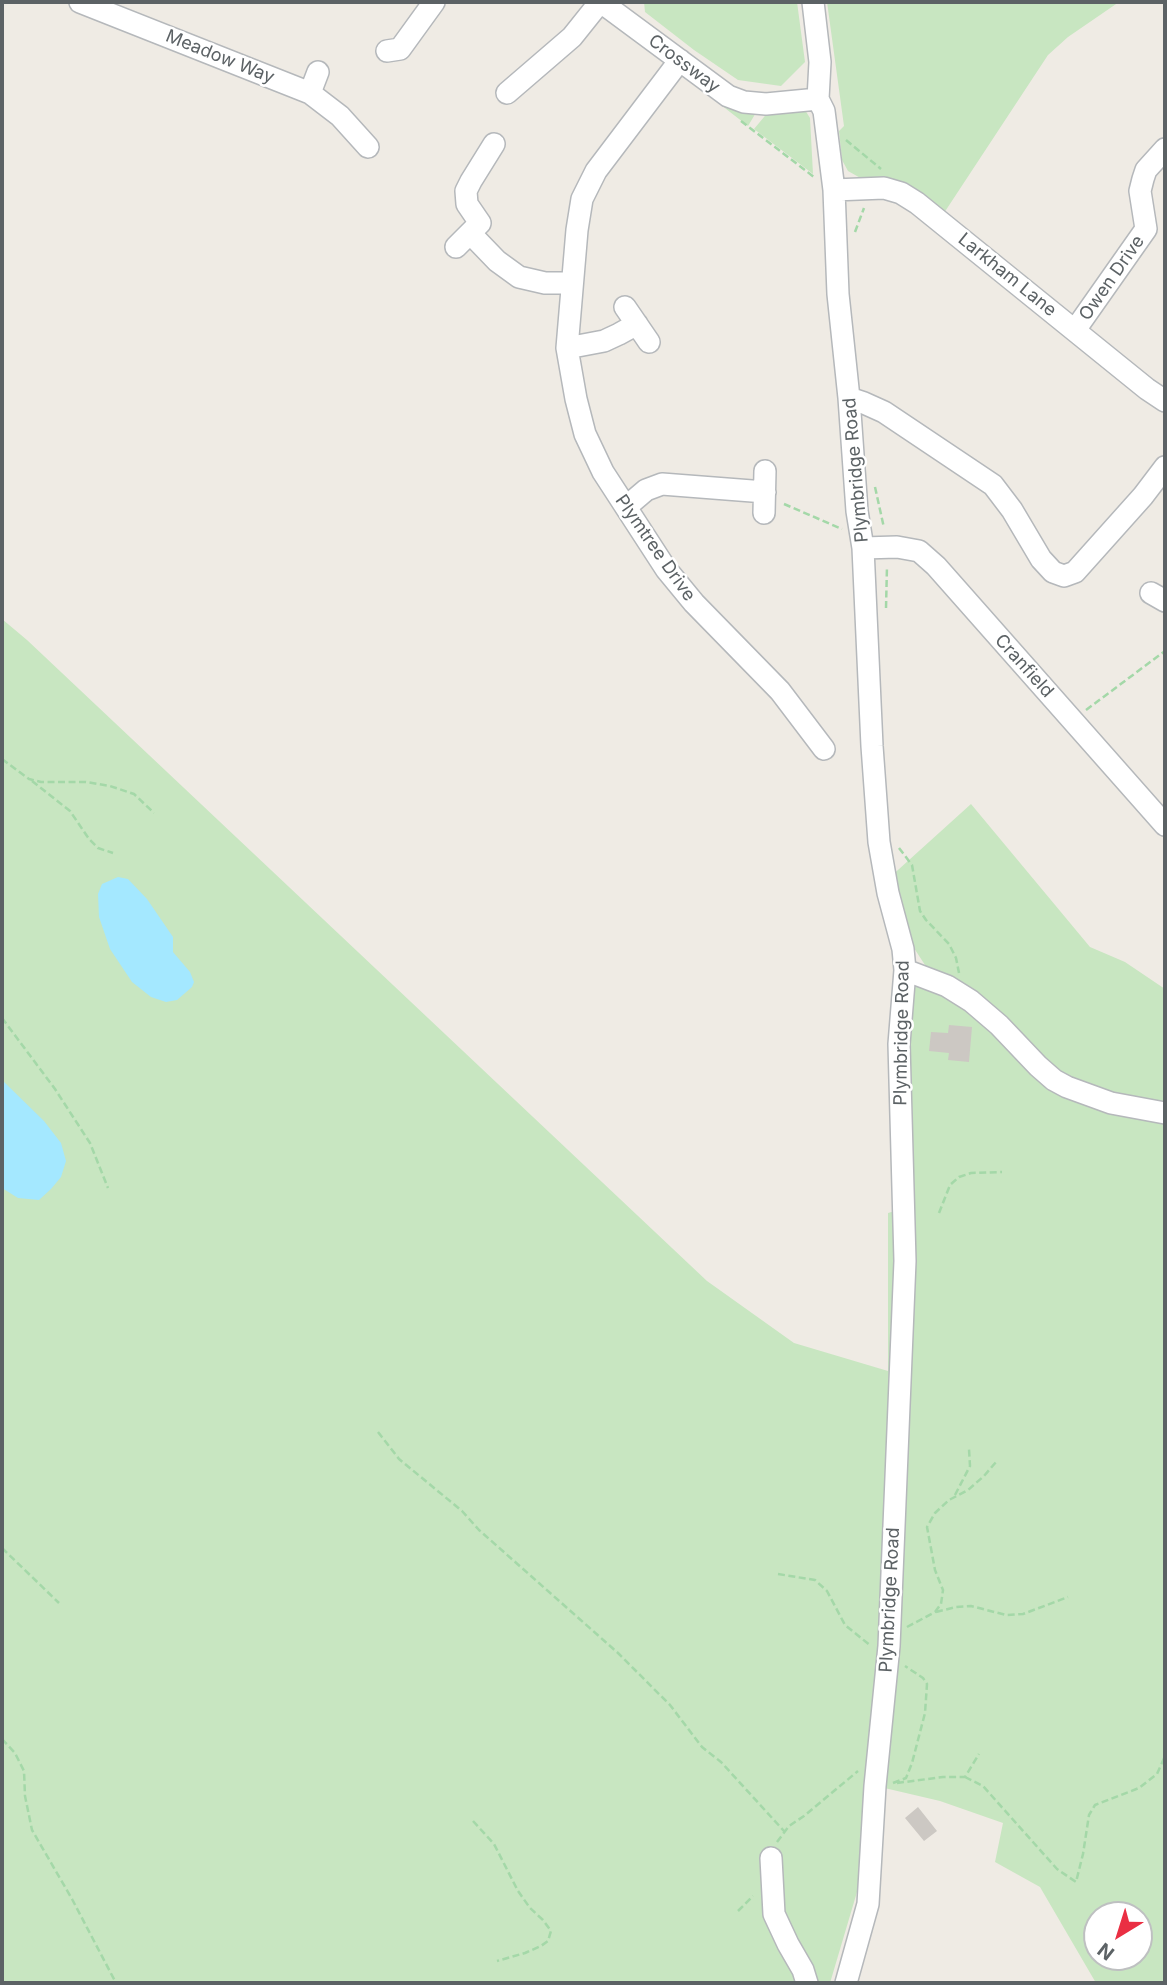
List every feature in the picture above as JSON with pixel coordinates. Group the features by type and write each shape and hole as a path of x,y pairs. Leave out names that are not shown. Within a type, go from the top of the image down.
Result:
{"street":[{"name":"Meadow Way","path":"80,2 133,11 310,93 340,116 368,147"},
{"path":"387,51 400,49 434,2"},
{"name":"Plymbridge Road","path":"813,2 820,62 818,99 824,111 833,187 838,294 862,543 879,842 888,893 903,949 905,970 898,1044 905,1261 889,1646 869,1904 846,1983"},
{"path":"507,93 572,37 606,3"},
{"name":"Crossway","path":"606,3 728,96 744,102 766,104 818,99"},
{"name":"Plymtree Drive","path":"680,60 596,171 582,199 567,348 576,399 585,433 603,472 673,578 780,691 824,749"},
{"path":"310,93 318,72"},
{"path":"494,144 466,191 473,230 497,261 519,277 545,284 572,283"},
{"name":"Owen Drive","path":"1075,330 1146,229 1140,191 1143,178 1146,170 1165,149"},
{"name":"Larkham Lane","path":"833,187 878,179 884,188 901,193 917,203 1165,401"},
{"path":"567,348 604,341 631,315 649,342"},
{"path":"849,398 884,412 993,485 1012,510 1041,559 1053,572 1064,576 1075,572 1143,496 1165,467"},
{"path":"626,507 646,490 662,484 765,492"},
{"name":"Cranfield","path":"862,543 919,551 936,566 1165,825"},
{"path":"905,970 947,986 971,1001 1054,1080 1111,1103 1165,1113"},
{"path":"771,1858 774,1914 807,1983"}],"path":[{"path":"739,120 809,175 833,187"},
{"path":"826,131 836,131 878,179 855,232"},
{"path":"794,509 862,543"},
{"path":"1072,720 1165,651"},
{"path":"2,759 70,811 98,848 113,853"},
{"path":"29,779 110,786 134,794 154,813"},
{"path":"879,842 895,845 912,864 920,911 949,944 956,958 959,980 956,992"},
{"path":"2,1018 55,1089 90,1143 108,1188"},
{"path":"939,1213 950,1185 959,1177 971,1173 1002,1172"},
{"path":"378,1432 399,1459 462,1511 479,1530 618,1653 670,1705 702,1747 721,1762 784,1831"},
{"path":"954,1497 970,1466 969,1449"},
{"path":"2,1548 59,1603"},
{"path":"935,1612 971,1606 1006,1615 1023,1614 1068,1597"},
{"path":"878,1779 906,1778 925,1713 927,1684 923,1678 906,1667 901,1659"},
{"path":"2,1739 15,1753 24,1771 25,1796 32,1830 116,1983"},
{"path":"965,1777 979,1754"},
{"path":"771,1858 778,1838 784,1831 857,1771 878,1779 965,1777 984,1786 1057,1869 1076,1882 1089,1815 1095,1805 1139,1788 1157,1774 1165,1756"},
{"path":"473,1821 494,1844 518,1891 530,1908 551,1931 548,1941 541,1946 497,1961"},
{"path":"738,1911 753,1897 758,1887"}],"green space":[{"path":"644,2 797,2 805,62 781,86 738,80 645,12"},
{"path":"827,2 1119,2 1068,37 1048,55 944,213 903,185 883,177 864,180 848,171 842,160 839,131 844,126"},
{"path":"721,105 731,105 757,111 748,126"},
{"path":"805,110 810,118 813,174 754,129 769,111"},
{"path":"2,619 707,1281 794,1343 888,1371 888,1213 913,1206 908,1002 925,965 912,945 888,879 971,804 1090,947 1125,962 1165,989 1165,1983 1096,1983 1089,1971 1153,1971 1153,1901 1083,1901 1083,1961 1040,1887 995,1862 1003,1823 940,1801 876,1786 857,1892 830,1983 2,1983"}],"water":[{"path":"118,877 128,879 147,899 173,937 173,952 190,972 194,982 192,987 177,1000 166,1002 151,997 132,982 110,949 99,917 98,894 102,884"},
{"path":"2,1080 44,1121 61,1143 66,1161 61,1177 39,1200 18,1198 2,1188"}],"building":[{"path":"949,1025 972,1027 969,1062 948,1060 949,1053 929,1051 931,1032 948,1033"},
{"path":"918,1807 937,1831 924,1841 905,1818"}]}
